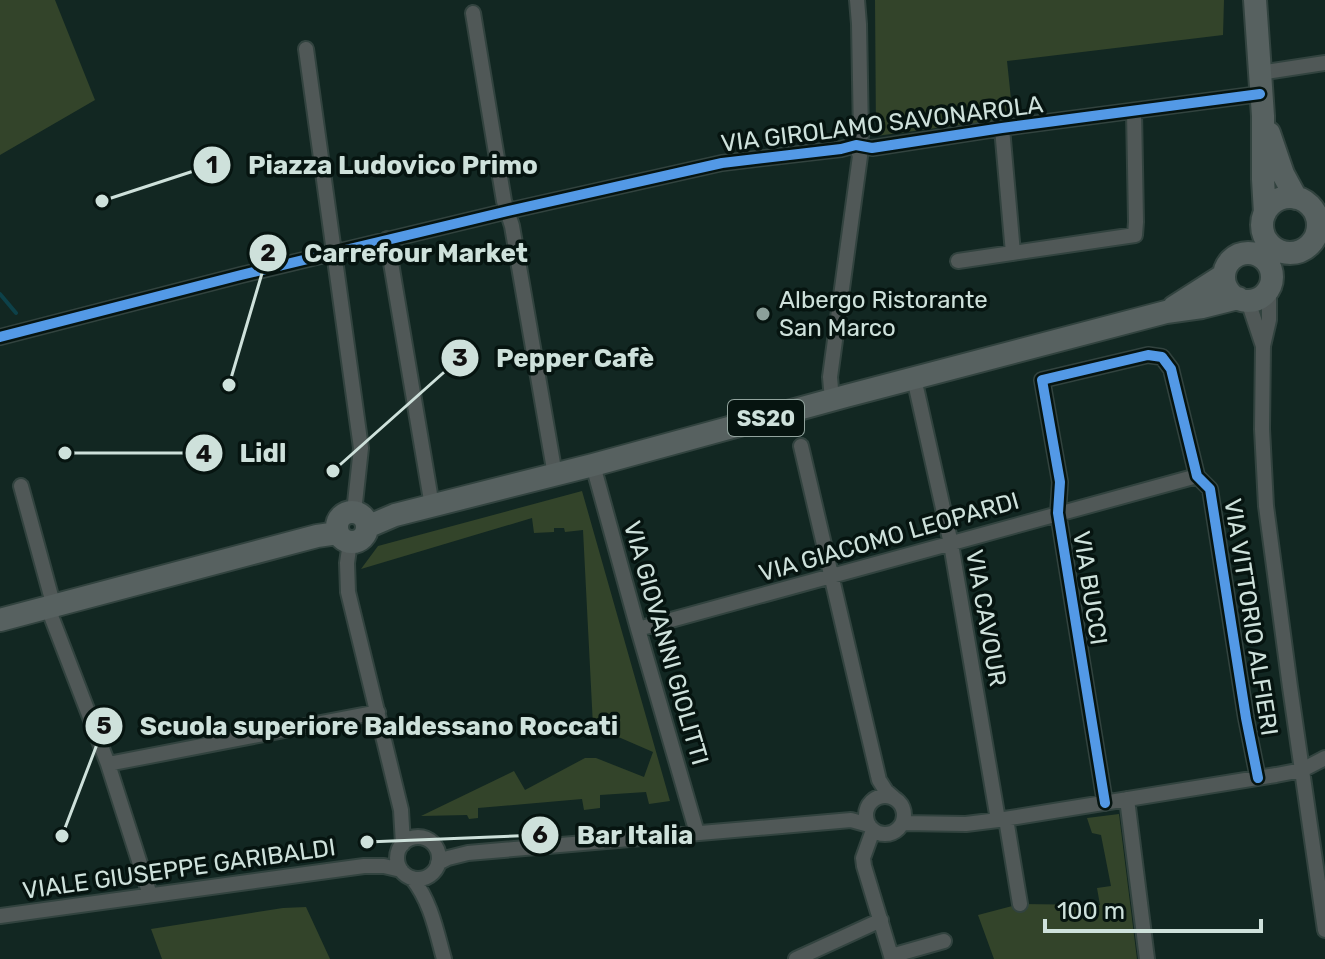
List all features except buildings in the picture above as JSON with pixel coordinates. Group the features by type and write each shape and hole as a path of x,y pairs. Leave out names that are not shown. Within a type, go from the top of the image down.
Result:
{"main road":[{"path":"1255,0 1261,95 1263,222 1271,246 1279,251 1297,252 1319,241 1316,233 1320,216 1304,201 1286,197 1278,200 1270,205 1263,222 1244,253 1230,261 1224,275 1227,289 1243,300 1263,296 1282,258 1288,253"},
{"path":"1261,95 1283,174 1296,198"},
{"path":"1244,253 1252,253 1265,260 1270,282"},
{"name":"SS20","path":"1166,312 1224,275"},
{"name":"SS20","path":"361,519 395,515 555,475 1166,312 1243,300"},
{"path":"0,620 317,536 360,539 366,532 361,519"}],"street":[{"path":"832,400 830,377 860,156 856,145 861,136 857,0"},
{"path":"473,13 555,475"},
{"path":"306,49 361,448 361,519"},
{"name":"VIA GIROLAMO SAVONAROLA","path":"0,337 387,239 722,163 856,145 872,148 1261,95 1325,63"},
{"path":"958,261 1135,235 1134,111"},
{"path":"1002,128 1013,253"},
{"path":"387,239 432,506"},
{"path":"1270,282 1269,320 1263,346 1262,429 1266,506 1325,930"},
{"path":"1243,300 1263,346"},
{"name":"VIA VITTORIO ALFIERI","path":"1042,380 1148,355 1162,357 1171,369 1197,476 1210,489 1258,778"},
{"name":"VIA CAVOUR","path":"914,378 951,544 1020,904"},
{"name":"VIA BUCCI","path":"1042,380 1060,482 1058,513 1105,803"},
{"path":"406,874 424,878 436,862 468,853 851,820 886,834 899,829 900,810 879,780 801,446"},
{"name":"VIA GIOVANNI GIOLITTI","path":"593,465 697,833"},
{"name":"VIA GIACOMO LEOPARDI","path":"638,629 1197,476"},
{"path":"21,486 51,607 108,764 150,895"},
{"path":"344,537 348,592 401,810 397,859 429,904 444,959"},
{"path":"108,764 378,712"},
{"path":"851,820 880,797 887,796 900,810 927,823 966,824 1302,770 1325,758"},
{"path":"879,780 866,819 871,828 863,858 892,958 944,941"},
{"path":"1127,799 1147,959"},
{"path":"401,810 421,838"},
{"path":"400,849 408,840 428,840 436,862 429,904"},
{"name":"VIALE GIUSEPPE GARIBALDI","path":"364,866 400,849"},
{"name":"VIALE GIUSEPPE GARIBALDI","path":"0,916 364,866 384,866 406,874"},
{"path":"796,959 881,920"}],"green space":[{"path":"0,0 55,0 95,100 0,155"},
{"path":"875,0 1224,0 1223,35 1007,61 1013,118 876,136"},
{"path":"582,491 670,801 649,804 646,792 600,795 600,808 584,810 582,799 478,808 478,818 469,819 467,815 421,816 514,771 525,790 585,758 596,758 644,777 653,752 593,726 583,530 565,532 564,528 554,528 554,532 534,533 532,518 361,569 378,546"},
{"path":"1119,814 1137,959 994,959 978,915 1020,904 1100,905 1097,888 1111,886 1101,835 1092,833 1087,818"},
{"path":"306,907 330,959 162,959 151,929 283,908"}],"waterway":[{"path":"0,294 16,313"}],"cycle path":[{"path":"0,337 241,275 722,163 856,145 872,148 1260,94"},
{"path":"1105,803 1058,513 1060,482 1042,380 1148,355 1162,357 1171,369 1197,476 1210,489 1258,778"}],"place":[{"name":"Piazza Ludovico Primo","path":"102,201"},
{"name":"Albergo Ristorante San Marco","path":"763,314"},
{"name":"Carrefour Market","path":"229,385"},
{"name":"Lidl","path":"65,453"},
{"name":"Pepper Cafè","path":"333,471"},
{"name":"Scuola superiore Baldessano Roccati","path":"62,836"},
{"name":"Bar Italia","path":"367,842"}]}
